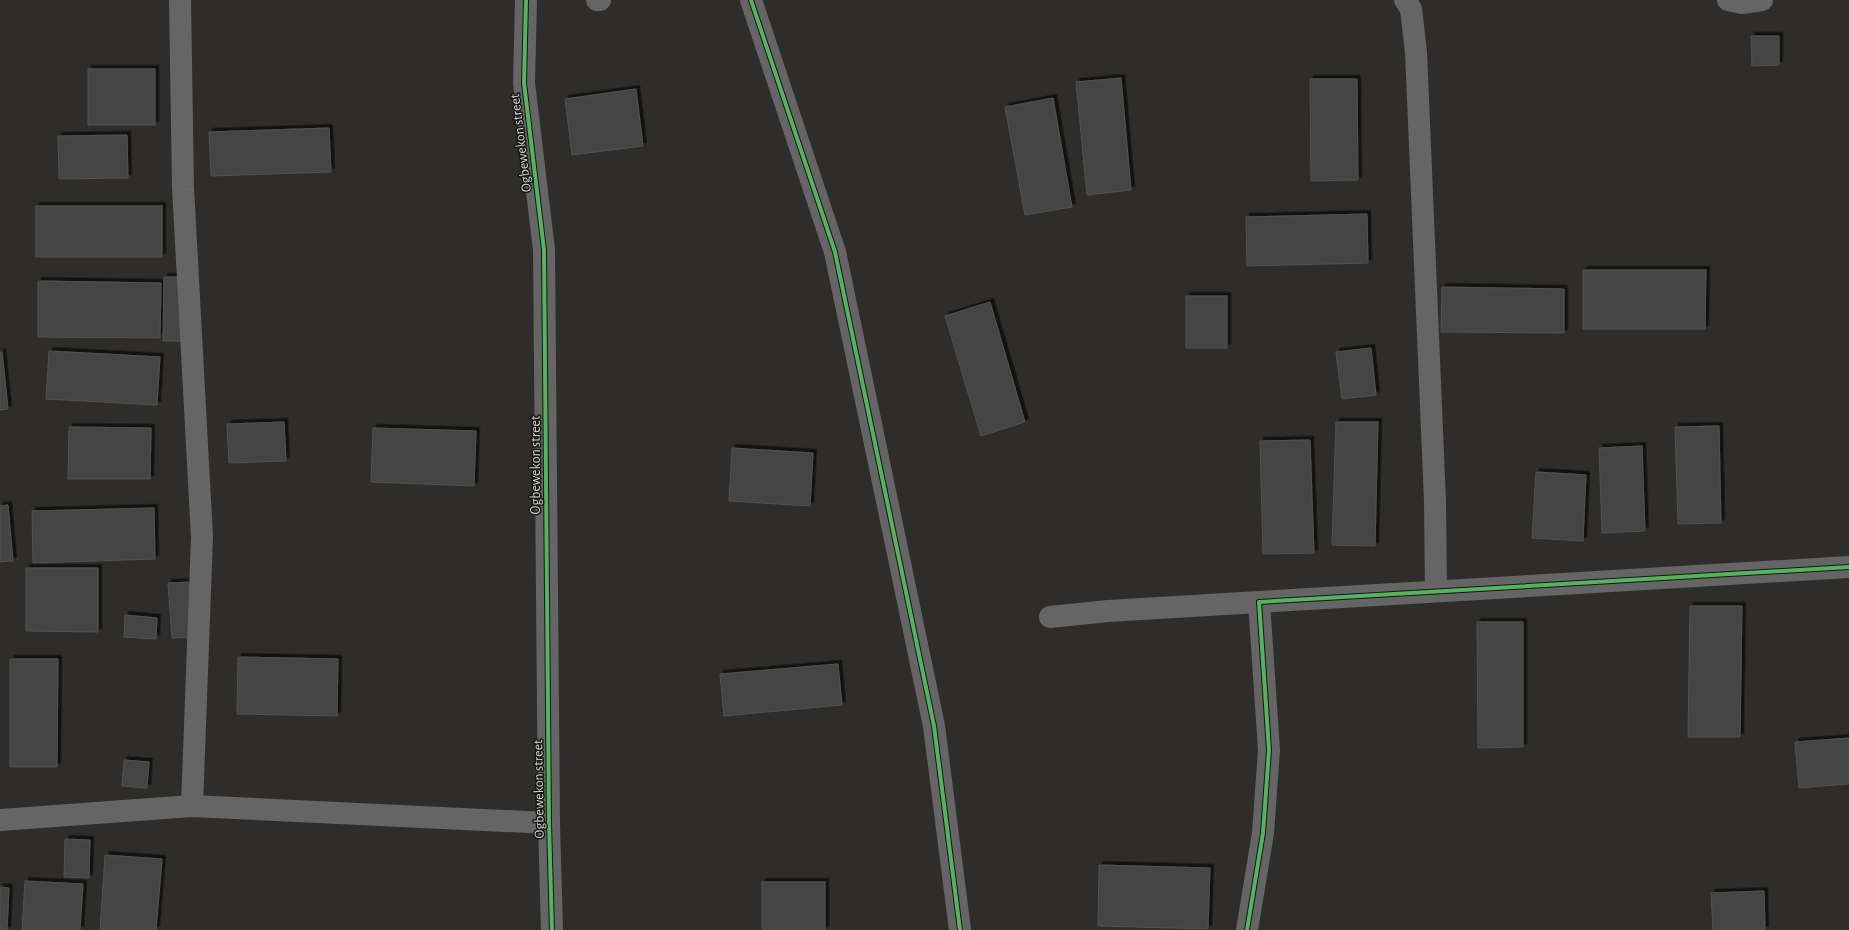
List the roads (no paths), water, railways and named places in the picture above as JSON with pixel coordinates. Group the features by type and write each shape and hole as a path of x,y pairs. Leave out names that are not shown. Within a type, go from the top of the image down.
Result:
{"street":[{"path":"180,0 183,187 202,536 192,806"},
{"name":"Ogbewekon street","path":"526,0 524,84 544,250 549,823 552,930"},
{"path":"751,0 835,252 934,726 960,930"},
{"path":"1405,0 1411,9 1416,52 1435,501 1436,591"},
{"path":"1728,0 1742,3 1762,0"},
{"path":"1050,617 1108,611 1849,567"},
{"path":"1247,930 1262,833 1269,750 1259,602"},
{"path":"0,820 192,806 549,823"}]}
